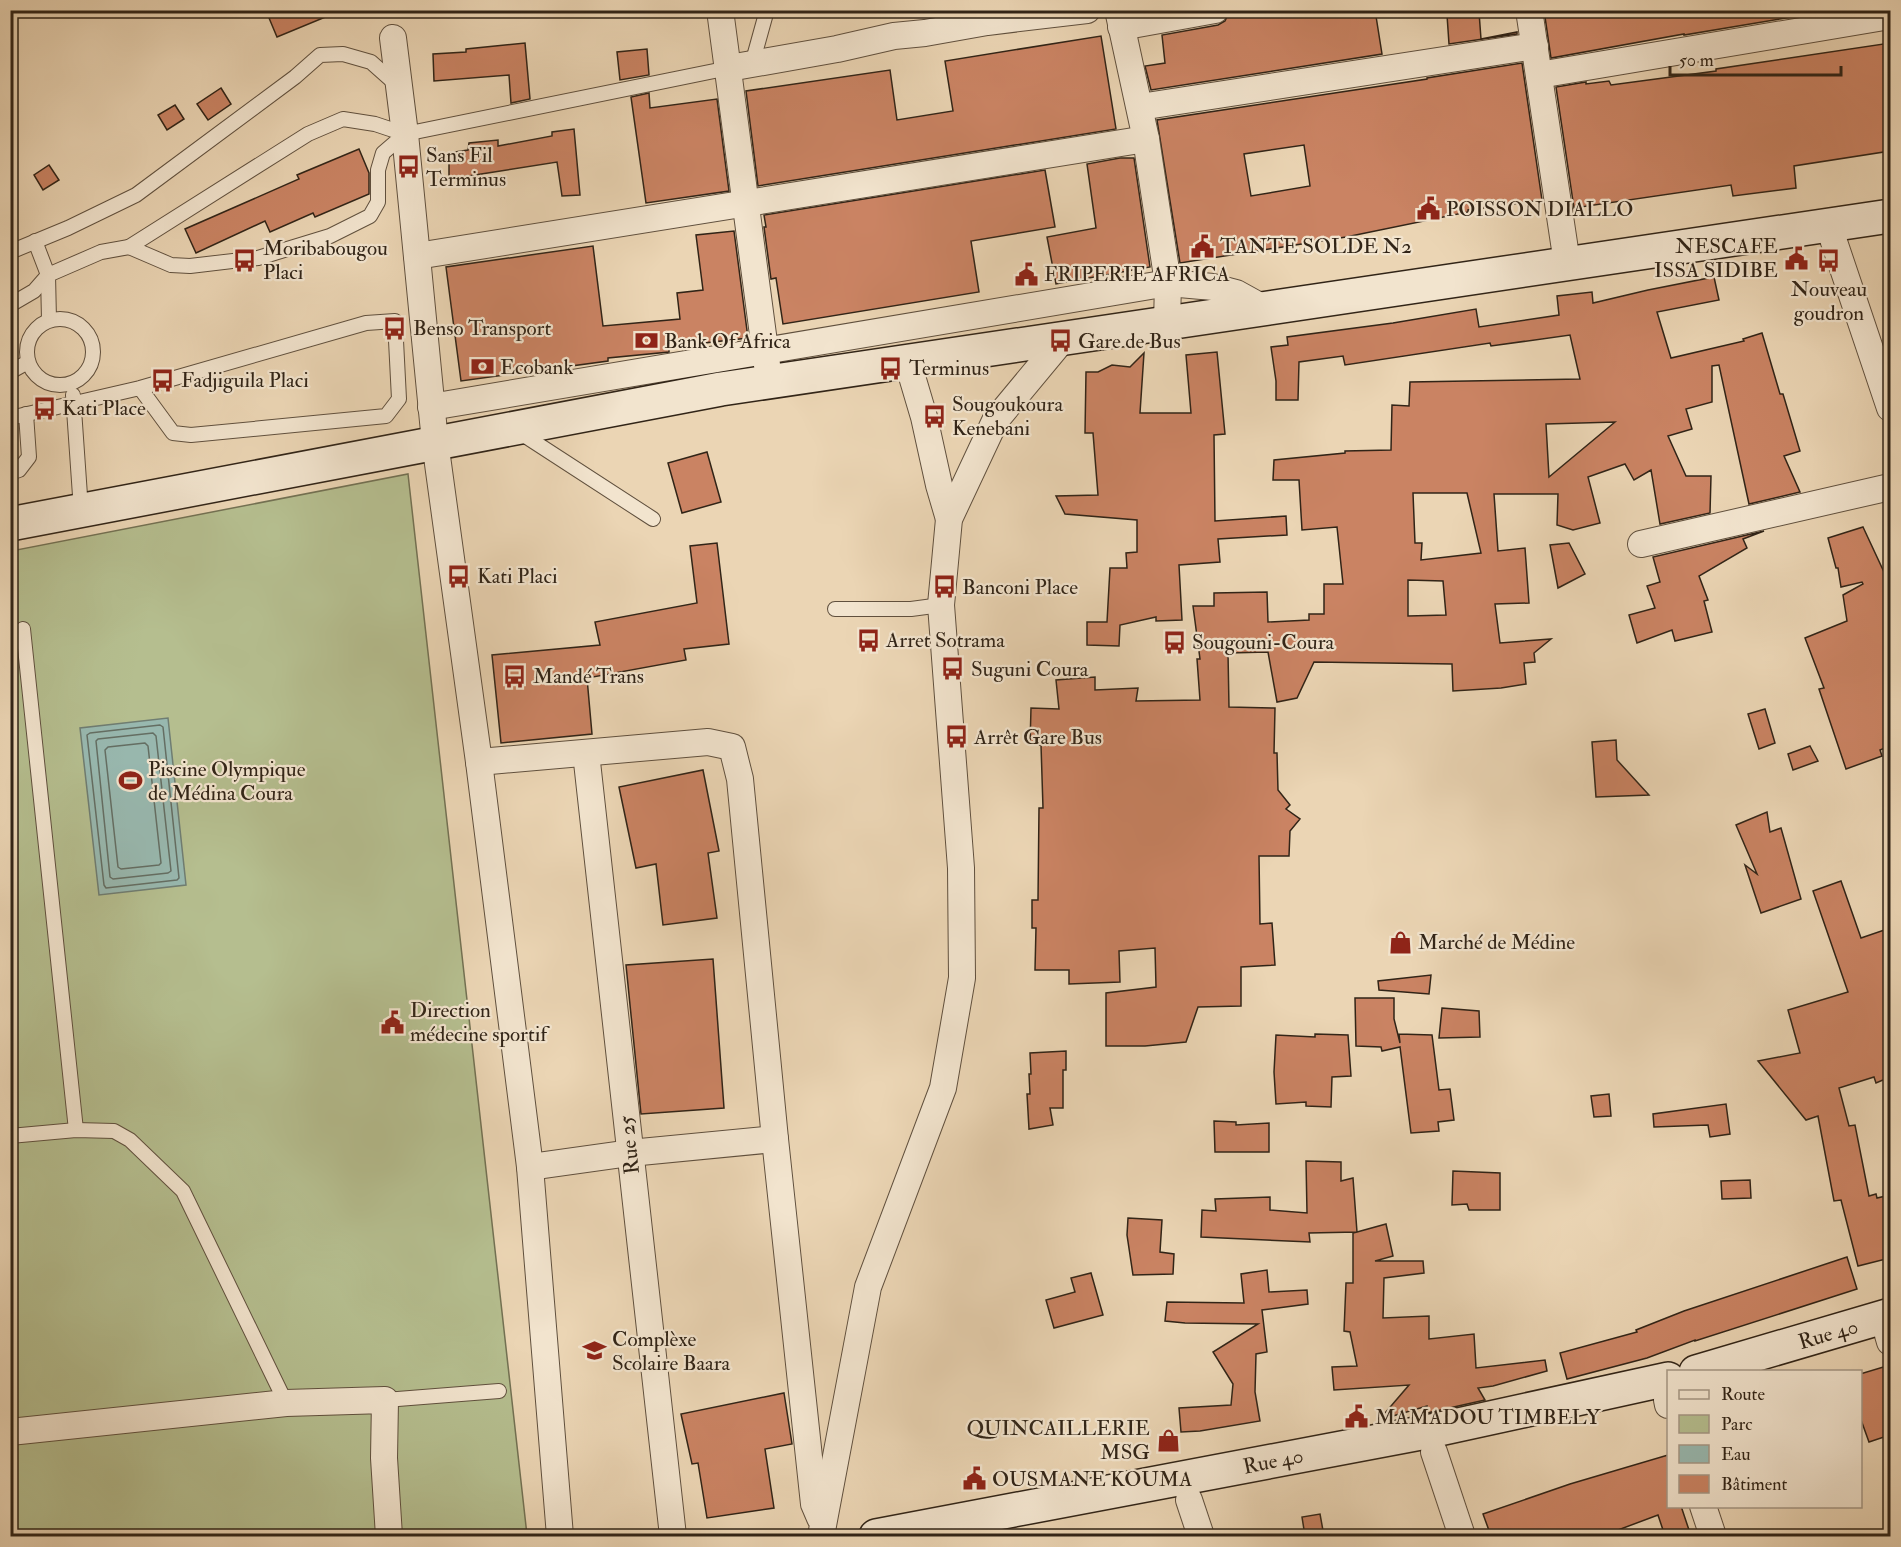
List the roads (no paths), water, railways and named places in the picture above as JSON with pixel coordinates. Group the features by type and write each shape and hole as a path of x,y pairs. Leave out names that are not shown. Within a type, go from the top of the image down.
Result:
{"street":[{"path":"720,10 740,66 745,203 770,383"},
{"path":"740,66 837,49 894,36 1087,10"},
{"path":"1167,323 1168,283 1146,139 1119,19 1215,10"},
{"path":"1529,10 1567,263"},
{"path":"1539,75 1890,16"},
{"path":"393,38 405,134 435,442 479,762 530,1167 560,1536"},
{"path":"1140,107 1535,46"},
{"path":"417,256 1146,139"},
{"path":"10,524 721,389 1890,216"},
{"path":"1828,224 1890,408"},
{"path":"431,407 1168,283 1212,287 1236,293 1265,309"},
{"path":"822,1530 868,1287 943,1088 963,978 961,868 941,605 950,519 996,421 1063,339"},
{"path":"908,363 950,519"},
{"path":"1641,544 1890,487"},
{"path":"479,762 708,742 732,747 740,779 814,1504 822,1530"},
{"name":"Rue 25","path":"586,753 673,1536"},
{"path":"530,1167 630,1153 775,1139"},
{"name":"Rue 40","path":"1701,1370 1890,1332"},
{"name":"Rue 40","path":"1768,1370 1890,1332"},
{"name":"Rue 40","path":"988,1536 1189,1500 1434,1452 1667,1396"},
{"name":"Rue 40","path":"876,1536 1426,1432 1667,1396"},
{"path":"10,1432 286,1403 385,1400 384,1458 389,1536"},
{"path":"1434,1452 1462,1536"},
{"path":"1189,1500 1201,1536"},
{"path":"1704,1508 1713,1536"}],"lane":[{"path":"129,247 171,265 190,266 258,258 330,236 370,216 378,202 378,170 383,153 405,134 740,66 767,10"},
{"path":"10,252 68,228 136,195 296,77 320,56 343,54 371,62 400,87"},
{"path":"10,305 34,291 48,275 101,252 129,247 308,134 343,118 375,124 405,134"},
{"path":"35,241 48,275 50,320"},
{"path":"50,320 73,321 83,327 93,342 93,360 88,371 72,384 53,385 42,381 32,371 28,362 27,350 30,337 39,326 50,320"},
{"path":"10,418 140,388 366,323 423,320"},
{"path":"140,388 173,433 191,435 386,416 399,399 394,321"},
{"path":"10,372 28,362"},
{"path":"72,384 81,512"},
{"path":"10,472 20,470 29,457 26,414"},
{"path":"512,428 653,519"},
{"path":"835,609 910,609 941,605"},
{"path":"23,629 76,1130"},
{"path":"10,1136 76,1130 114,1131 130,1140 183,1191 286,1403"},
{"path":"385,1400 499,1391"}],"water":[{"path":"168,718 186,885 99,895 80,728"}],"place":[{"name":"Sans Fil Terminus","path":"408,167"},
{"name":"POISSON DIALLO","path":"1428,209"},
{"name":"TANTE SOLDE N2","path":"1202,246"},
{"name":"NESCAFE ISSA SIDIBE","path":"1796,258"},
{"name":"Moribabougou Placi","path":"245,260"},
{"name":"Nouveau goudron","path":"1829,261"},
{"name":"FRIPERIE AFRICA","path":"1026,274"},
{"name":"Benso Transport","path":"395,328"},
{"name":"Bank Of Africa","path":"646,341"},
{"name":"Gare de Bus","path":"1060,341"},
{"name":"Ecobank","path":"482,367"},
{"name":"Terminus","path":"891,368"},
{"name":"Fadjiguila Placi","path":"163,380"},
{"name":"Kati Place","path":"44,408"},
{"name":"Sougoukoura Kenebani","path":"934,416"},
{"name":"Kati Placi","path":"459,576"},
{"name":"Banconi Place","path":"944,587"},
{"name":"Arret Sotrama","path":"868,640"},
{"name":"Sougouni-Coura","path":"1174,642"},
{"name":"Suguni Coura","path":"953,669"},
{"name":"Mandé Trans","path":"515,676"},
{"name":"Arrêt Gare Bus","path":"956,737"},
{"name":"Piscine Olympique de Médina Coura","path":"130,781"},
{"name":"Marché de Médine","path":"1400,942"},
{"name":"Direction médecine sportif","path":"392,1022"},
{"name":"Complèxe Scolaire Baara","path":"594,1351"},
{"name":"MAMADOU TIMBELY","path":"1357,1417"},
{"name":"QUINCAILLERIE MSG","path":"1168,1440"},
{"name":"OUSMANE KOUMA","path":"974,1479"}]}
